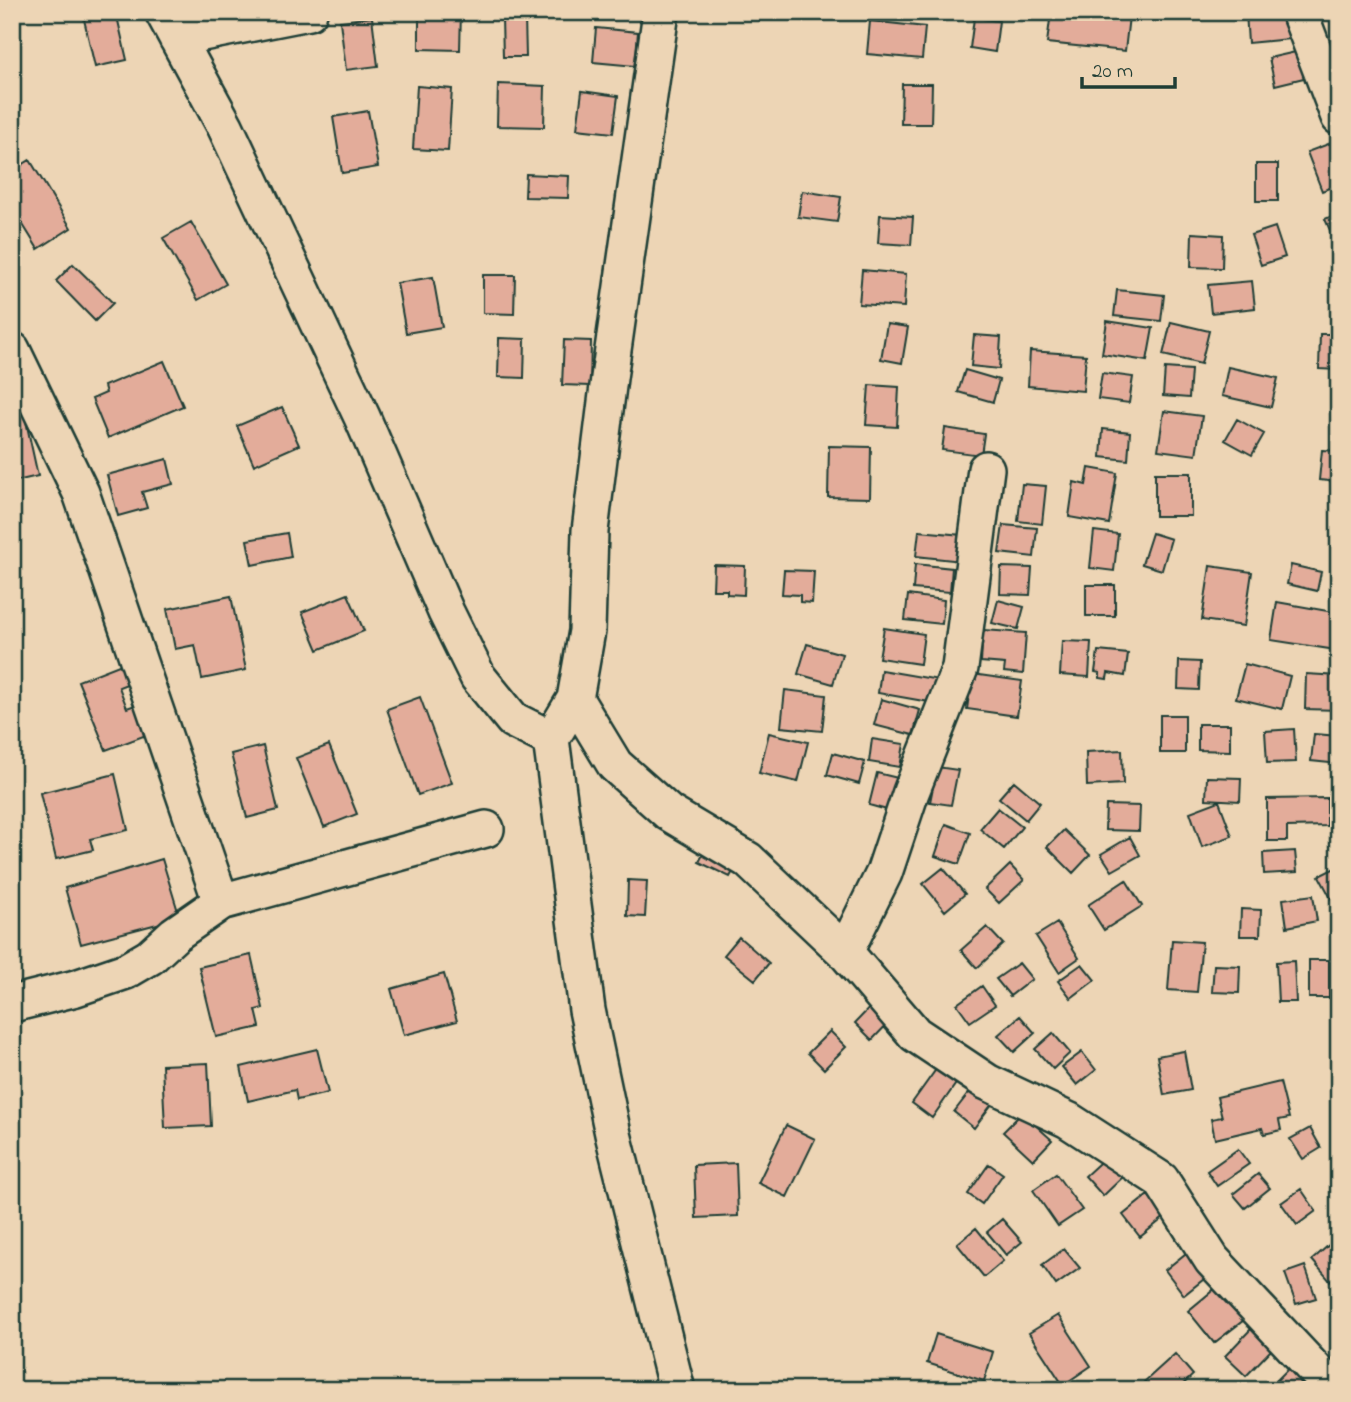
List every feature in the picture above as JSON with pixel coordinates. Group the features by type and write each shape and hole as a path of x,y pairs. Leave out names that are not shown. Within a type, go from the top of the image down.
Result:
{"street":[{"path":"309,12 170,25 225,126 362,417 446,612 478,677 513,720 551,739"},
{"path":"661,12 590,531 587,631 575,699 551,739 587,1010 616,1147 677,1390"},
{"path":"1299,12 1339,117"},
{"path":"12,350 81,493 221,902"},
{"path":"845,952 884,873 911,792 960,668 986,469"},
{"path":"575,699 615,765 669,813 748,860 845,952 915,1034 987,1082 1068,1120 1161,1180 1212,1260 1334,1390"},
{"path":"12,1004 76,988 126,971 150,957 175,934 221,902 486,829"}],"building":[{"path":"116,12 127,60 95,67 83,15"},
{"path":"419,12 461,12 460,50 419,49"},
{"path":"1051,12 1097,12 1129,16 1125,51 1047,43"},
{"path":"1246,12 1287,12 1289,39 1248,43"},
{"path":"372,17 378,66 346,70 340,21"},
{"path":"525,17 526,57 503,57 502,18"},
{"path":"974,18 999,21 995,52 970,48"},
{"path":"870,21 925,27 922,59 867,54"},
{"path":"596,28 638,32 635,66 593,62"},
{"path":"1309,49 1316,75 1275,85 1269,58"},
{"path":"498,84 545,86 544,127 497,126"},
{"path":"902,84 932,84 931,124 901,124"},
{"path":"417,86 452,89 448,151 413,149"},
{"path":"582,91 618,96 613,133 577,129"},
{"path":"368,111 378,167 342,173 333,117"},
{"path":"1339,140 1339,184 1322,191 1307,152"},
{"path":"30,160 71,228 38,249 12,207 12,171"},
{"path":"1256,164 1278,164 1278,201 1256,201"},
{"path":"526,174 569,176 568,198 525,197"},
{"path":"802,191 841,197 837,222 798,217"},
{"path":"1339,213 1339,246 1337,246 1325,219"},
{"path":"880,215 913,217 911,245 878,243"},
{"path":"191,222 226,284 198,300 163,238"},
{"path":"1275,227 1285,257 1261,265 1251,235"},
{"path":"1192,233 1223,235 1222,268 1191,267"},
{"path":"73,264 113,303 95,321 56,281"},
{"path":"862,270 906,274 904,307 859,304"},
{"path":"483,275 515,275 514,314 483,313"},
{"path":"433,277 442,327 406,333 397,283"},
{"path":"1252,281 1255,308 1211,313 1208,285"},
{"path":"1117,290 1164,295 1161,321 1114,316"},
{"path":"1107,321 1153,328 1147,361 1102,354"},
{"path":"1171,322 1209,331 1201,364 1163,355"},
{"path":"887,324 908,327 902,363 881,359"},
{"path":"1320,334 1339,334 1339,370 1319,369"},
{"path":"974,335 1001,337 999,369 971,366"},
{"path":"499,338 525,339 524,378 498,377"},
{"path":"564,340 591,341 590,386 562,385"},
{"path":"1030,351 1086,355 1083,391 1028,386"},
{"path":"164,361 183,406 108,438 92,399 106,393 104,386"},
{"path":"1228,367 1278,378 1271,407 1222,396"},
{"path":"1165,368 1191,370 1189,398 1163,396"},
{"path":"965,370 999,380 993,402 958,392"},
{"path":"1102,373 1133,377 1129,403 1098,399"},
{"path":"869,385 899,387 897,427 866,425"},
{"path":"282,407 299,445 254,465 237,426"},
{"path":"1164,411 1202,416 1196,455 1158,450"},
{"path":"24,412 38,476 12,482 12,414"},
{"path":"1237,419 1264,434 1252,455 1225,440"},
{"path":"945,428 984,434 981,455 942,450"},
{"path":"1103,429 1130,432 1128,460 1101,457"},
{"path":"829,446 871,447 870,498 828,497"},
{"path":"1322,450 1339,451 1339,482 1319,480"},
{"path":"167,459 173,484 142,492 147,508 118,516 107,475"},
{"path":"1089,468 1117,473 1109,524 1069,517 1074,482 1086,485"},
{"path":"1155,473 1191,473 1191,516 1155,516"},
{"path":"1022,484 1046,486 1042,524 1018,521"},
{"path":"1003,525 1037,528 1034,557 999,553"},
{"path":"919,531 973,536 971,562 916,556"},
{"path":"1094,531 1118,534 1114,571 1090,568"},
{"path":"287,533 291,557 252,565 247,540"},
{"path":"1152,533 1171,539 1162,570 1142,564"},
{"path":"915,564 952,568 950,592 913,589"},
{"path":"714,565 745,566 744,595 727,594 727,590 713,590"},
{"path":"1291,565 1321,572 1317,591 1287,584"},
{"path":"1210,566 1252,572 1244,626 1202,620"},
{"path":"1001,567 1032,568 1030,595 1000,594"},
{"path":"784,570 814,571 812,603 800,602 800,595 782,594"},
{"path":"1086,585 1115,585 1115,616 1086,616"},
{"path":"348,594 364,631 318,650 302,612"},
{"path":"908,595 944,600 942,624 905,620"},
{"path":"231,596 246,670 202,679 195,645 175,649 167,609"},
{"path":"998,600 1024,607 1018,629 992,623"},
{"path":"1277,602 1339,613 1336,650 1271,640"},
{"path":"884,628 924,634 920,664 879,658"},
{"path":"983,630 1026,633 1023,674 1004,672 1005,664 981,662"},
{"path":"1062,641 1091,642 1089,677 1060,675"},
{"path":"807,644 842,654 833,684 798,674"},
{"path":"1098,651 1128,654 1125,676 1108,673 1107,679 1100,678 1100,673 1095,672"},
{"path":"1179,661 1200,662 1199,690 1178,689"},
{"path":"124,663 132,682 119,687 127,708 138,704 149,734 106,750 78,681"},
{"path":"1245,664 1290,676 1282,709 1236,698"},
{"path":"881,670 939,680 935,703 878,693"},
{"path":"972,674 1022,681 1017,716 967,709"},
{"path":"1306,674 1339,676 1339,710 1305,709"},
{"path":"785,690 826,695 822,731 781,727"},
{"path":"420,697 452,783 418,795 387,709"},
{"path":"881,699 920,710 913,735 874,725"},
{"path":"1160,715 1185,715 1185,753 1160,753"},
{"path":"1198,724 1230,724 1230,751 1198,750"},
{"path":"1294,729 1296,762 1267,763 1265,731"},
{"path":"769,733 808,742 798,782 759,773"},
{"path":"1314,734 1339,736 1339,764 1311,761"},
{"path":"872,739 904,744 900,767 869,762"},
{"path":"329,745 357,814 324,827 296,758"},
{"path":"263,746 278,810 247,818 231,754"},
{"path":"1122,750 1123,784 1087,786 1086,752"},
{"path":"833,753 865,762 859,784 827,775"},
{"path":"937,767 958,770 951,805 930,802"},
{"path":"877,773 902,779 894,812 869,805"},
{"path":"115,774 128,830 90,839 93,850 56,859 40,793"},
{"path":"1207,777 1241,778 1240,801 1206,799"},
{"path":"1014,781 1040,803 1026,820 999,798"},
{"path":"1327,798 1327,826 1287,827 1287,841 1267,841 1267,799"},
{"path":"1219,801 1232,836 1202,847 1190,812"},
{"path":"1106,805 1140,806 1139,831 1105,830"},
{"path":"998,808 1022,827 1004,849 980,829"},
{"path":"946,824 970,833 959,864 935,856"},
{"path":"1064,830 1090,855 1073,873 1047,847"},
{"path":"1130,837 1140,855 1112,871 1101,854"},
{"path":"709,843 740,859 730,877 699,862"},
{"path":"1295,851 1297,872 1264,874 1263,853"},
{"path":"162,859 180,918 81,944 65,888"},
{"path":"1010,865 1024,880 999,903 985,889"},
{"path":"1339,866 1339,913 1319,876"},
{"path":"943,868 965,894 945,911 923,884"},
{"path":"628,880 647,881 645,917 627,916"},
{"path":"1126,880 1142,906 1104,930 1088,905"},
{"path":"1313,895 1317,921 1287,927 1283,899"},
{"path":"1241,909 1261,910 1260,936 1240,936"},
{"path":"1057,923 1079,958 1059,972 1036,936"},
{"path":"987,927 1003,944 977,968 961,950"},
{"path":"739,937 769,963 755,980 724,955"},
{"path":"1172,940 1202,942 1197,992 1168,990"},
{"path":"251,955 263,1008 256,1010 260,1027 216,1037 199,967"},
{"path":"1309,960 1329,960 1329,998 1309,998"},
{"path":"1294,961 1296,1002 1278,1002 1276,962"},
{"path":"1019,963 1032,979 1010,996 996,979"},
{"path":"1082,964 1095,980 1071,998 1058,981"},
{"path":"1214,965 1240,966 1239,993 1212,992"},
{"path":"444,974 457,1021 404,1035 391,989"},
{"path":"982,986 995,1005 970,1022 957,1004"},
{"path":"877,1000 894,1017 872,1040 855,1023"},
{"path":"1020,1016 1035,1033 1014,1052 998,1035"},
{"path":"830,1031 846,1047 824,1069 808,1053"},
{"path":"1053,1033 1070,1053 1053,1069 1035,1049"},
{"path":"317,1049 328,1093 297,1100 295,1090 248,1101 241,1067"},
{"path":"1184,1051 1191,1090 1164,1095 1157,1056"},
{"path":"1082,1052 1096,1070 1077,1085 1062,1067"},
{"path":"942,1061 962,1075 932,1118 912,1103"},
{"path":"208,1063 211,1126 165,1128 162,1065"},
{"path":"1280,1082 1289,1118 1279,1120 1281,1130 1264,1134 1262,1128 1215,1139 1211,1119 1222,1117 1217,1097"},
{"path":"975,1085 995,1100 974,1128 954,1112"},
{"path":"1022,1113 1052,1140 1033,1160 1003,1132"},
{"path":"786,1125 815,1139 787,1197 758,1183"},
{"path":"1310,1128 1321,1148 1303,1159 1290,1139"},
{"path":"1238,1149 1249,1164 1217,1186 1207,1171"},
{"path":"1110,1153 1127,1173 1103,1196 1085,1176"},
{"path":"736,1163 738,1216 696,1218 694,1165"},
{"path":"989,1164 1003,1174 982,1204 968,1194"},
{"path":"1056,1174 1082,1210 1058,1226 1033,1190"},
{"path":"1258,1174 1270,1188 1245,1208 1233,1194"},
{"path":"1301,1189 1316,1211 1297,1225 1281,1203"},
{"path":"1148,1195 1166,1216 1140,1237 1123,1215"},
{"path":"1002,1219 1022,1242 1006,1255 987,1232"},
{"path":"976,1228 1003,1261 984,1277 957,1244"},
{"path":"1330,1244 1339,1254 1339,1274 1330,1281 1312,1260"},
{"path":"1195,1246 1214,1271 1184,1295 1165,1270"},
{"path":"1064,1249 1080,1268 1056,1285 1042,1265"},
{"path":"1305,1266 1316,1298 1296,1304 1285,1273"},
{"path":"1217,1287 1244,1320 1214,1343 1188,1311"},
{"path":"1058,1315 1091,1366 1063,1385 1029,1333"},
{"path":"1252,1328 1273,1348 1246,1376 1225,1356"},
{"path":"936,1334 993,1352 984,1381 927,1363"},
{"path":"1175,1354 1193,1375 1177,1390 1152,1390 1144,1382"},
{"path":"1295,1362 1323,1390 1267,1390"}]}
